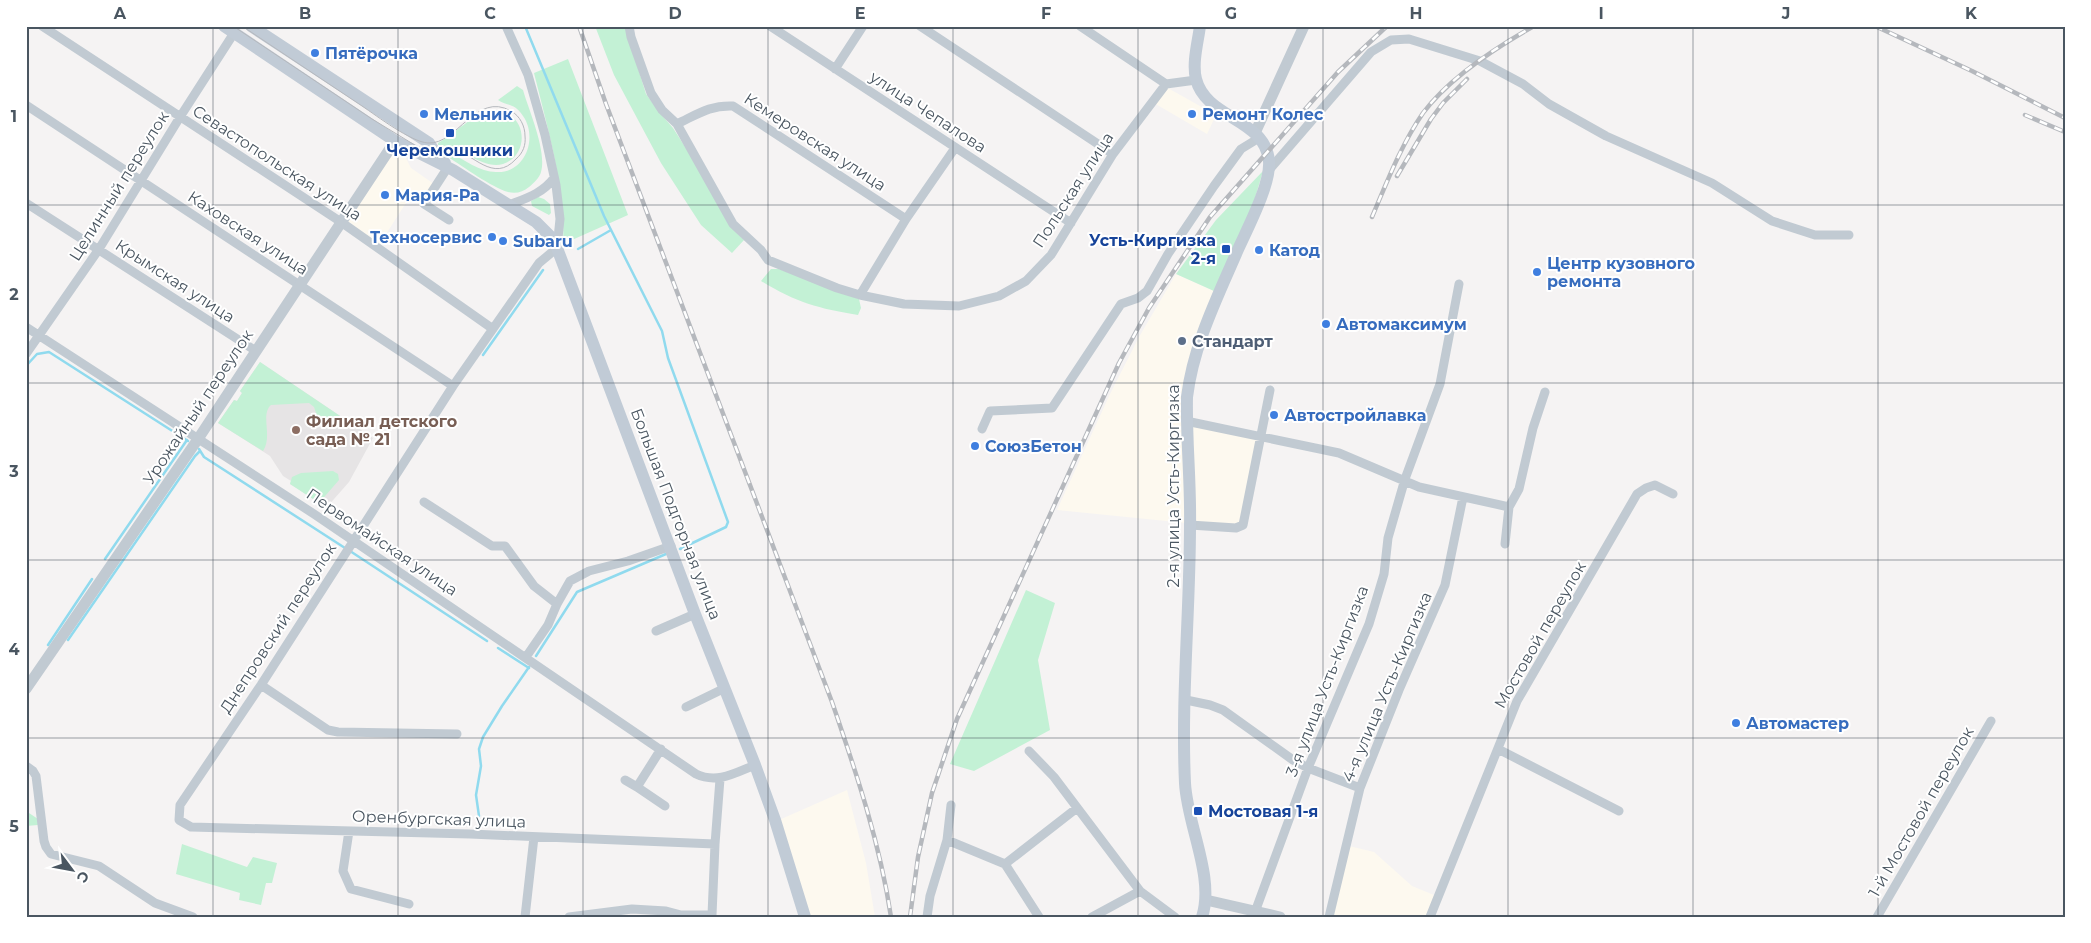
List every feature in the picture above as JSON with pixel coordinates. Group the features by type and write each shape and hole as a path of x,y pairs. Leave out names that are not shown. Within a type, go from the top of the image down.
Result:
{"main road":[{"name":"Большая Подгорная улица","path":"251,26 429,143 438,157 450,168"},
{"path":"1200,26 1195,74 1204,97 1213,106 1257,135 1266,151 1268,170"},
{"name":"Большая Подгорная улица","path":"229,30 395,141 418,154 450,168 536,222 550,236 557,248 671,546 695,614 755,765 775,820 805,917"},
{"path":"418,154 425,151 429,143"},
{"name":"2-я улица Усть-Киргизка","path":"1202,917 1206,900 1202,864 1186,794 1190,525 1186,421 1189,378 1209,316 1257,208 1268,170"}],"street":[{"name":"Севастопольская улица","path":"42,26 341,222 493,329"},
{"path":"506,26 528,75 545,135 560,219 557,248"},
{"name":"Польская улица","path":"629,26 631,37 651,93 662,110 677,124 702,165 733,224 762,250 768,260 860,295 904,304 959,306 999,296 1026,281 1050,255 1113,154 1166,84"},
{"name":"улица Чепалова","path":"770,26 1071,223"},
{"path":"836,69 863,26"},
{"path":"920,26 1113,154"},
{"path":"1080,26 1166,84 1195,74"},
{"path":"982,429 990,412 1052,408 1121,304 1138,298 1147,291 1168,254 1236,154 1257,135 1304,26"},
{"name":"Целинный переулок","path":"26,354 99,249 180,117 229,30"},
{"name":"2-я улица Усть-Киргизка","path":"1268,170 1371,52 1391,40 1409,39 1480,61 1522,84 1549,104 1606,136 1712,183 1772,221 1815,235 1849,234"},
{"name":"Каховская улица","path":"26,105 453,386"},
{"name":"Кемеровская улица","path":"677,124 708,108 719,105 733,106 906,219"},
{"name":"Урожайный переулок","path":"26,689 256,352 395,141"},
{"path":"860,295 906,219 955,148"},
{"path":"449,220 424,204 450,168"},
{"path":"509,205 534,195 548,186 554,178"},
{"name":"Крымская улица","path":"26,203 256,352"},
{"name":"Днепровский переулок","path":"180,805 261,685 453,386 538,263 557,248"},
{"name":"3-я улица Усть-Киргизка","path":"1255,912 1308,768 1369,624 1384,574 1388,538 1405,479 1440,384 1459,284"},
{"name":"Первомайская улица","path":"26,328 314,514 352,542 526,657 696,774 720,779"},
{"path":"1190,525 1236,528 1243,525 1270,390"},
{"path":"1505,544 1509,507 1519,490 1533,428 1545,392"},
{"path":"1186,421 1339,453 1405,479 1419,487 1509,507"},
{"name":"Мостовой переулок","path":"1430,917 1517,701 1638,494 1646,488 1655,485 1673,494"},
{"name":"4-я улица Усть-Киргизка","path":"1329,917 1360,788 1399,690 1445,585 1463,497"},
{"path":"424,502 492,546 505,546 534,586 556,604"},
{"path":"526,657 548,625 556,604 570,581 590,570 628,561 671,546"},
{"path":"656,631 695,614"},
{"path":"261,685 328,730 338,732 457,734"},
{"path":"686,707 726,688"},
{"path":"1186,700 1210,705 1228,713 1277,750 1308,768 1360,788"},
{"name":"1-й Мостовой переулок","path":"1877,917 1991,722"},
{"path":"636,787 661,749"},
{"path":"1498,749 1619,811"},
{"path":"1029,751 1054,777 1140,890 1175,917"},
{"path":"568,917 632,909 681,915 712,915 720,779 755,765"},
{"path":"26,766 36,776 44,841 51,854 99,866 155,903 193,917"},
{"path":"625,780 665,806"},
{"name":"Оренбургская улица","path":"180,805 179,820 191,827 715,844"},
{"path":"927,917 932,887 947,840 951,805"},
{"path":"1005,864 1077,808"},
{"path":"348,831 343,871 351,889 409,904"},
{"path":"525,917 534,837"},
{"path":"947,840 1005,864 1039,917"},
{"path":"1092,917 1140,890"},
{"path":"1206,900 1280,917"}],"shaded area":[{"path":"1166,87 1216,115 1207,134 1154,103"},
{"path":"397,152 406,158 411,168 434,184 424,199 413,192 379,245 348,222 389,159"},
{"path":"1176,274 1214,291 1187,370 1186,523 1057,510 1110,394 1139,337"},
{"name":"Филиал детского сада № 21","path":"260,362 373,438 349,482 327,507 290,484 291,481 283,476 270,456 218,423 234,400 237,401 242,393 240,391"},
{"path":"1191,426 1257,438 1240,524 1195,523"},
{"path":"847,790 866,863 875,917 810,917 779,820"},
{"path":"1349,846 1374,852 1412,886 1434,895 1426,917 1333,917"}],"green space":[{"path":"595,26 625,26 646,94 673,128 698,167 730,226 744,240 732,253 701,225 661,163 614,75"},
{"path":"568,59 628,215 563,244 562,202 559,180 534,73"},
{"path":"517,86 523,90 533,120 540,142 542,163 538,178 529,187 514,193 494,186 448,157 450,152 478,168 496,172 506,171 522,161 529,143 527,125 517,109 498,100"},
{"path":"492,110 508,114 516,120 520,127 522,141 520,149 510,160 503,164 488,164 455,149 438,145 438,143 470,120"},
{"path":"1263,171 1253,205 1214,291 1176,274 1216,220"},
{"path":"538,197 550,204 551,213 549,215 532,206 531,201"},
{"path":"771,269 779,269 859,299 861,308 858,315 808,304 773,288 761,281"},
{"path":"260,362 349,422 346,426 334,419 318,419 314,407 309,403 271,405 267,414 267,439 263,451 218,423 234,400 237,401 242,393 240,391"},
{"path":"333,471 338,474 339,480 319,503 290,484 292,477 301,473"},
{"path":"1026,590 1055,603 1038,660 1050,730 974,771 950,764"},
{"path":"26,811 38,819 38,825 26,826"},
{"path":"182,844 247,867 253,857 277,863 272,883 266,883 261,905 239,900 240,893 176,874"}],"waterway":[{"path":"525,26 604,216 662,331 668,358 728,522 726,527 680,549"},
{"path":"578,249 611,230"},
{"path":"483,355 543,270"},
{"path":"26,366 37,354 49,352 188,441"},
{"path":"105,559 187,440"},
{"path":"199,449 204,457 345,548"},
{"path":"68,640 200,451"},
{"path":"350,551 487,641"},
{"path":"536,656 577,592 666,554"},
{"path":"48,645 92,579"},
{"path":"498,648 529,668"},
{"path":"479,816 476,795 481,766 479,749 483,737 529,667"}],"tram line":[{"path":"233,26 372,119 418,147 426,149 451,148 483,165 499,169 508,166 524,149 525,132 523,125 511,111 499,107 487,108 477,113 448,136 438,141 421,142 385,122 242,26"}],"railway":[{"path":"579,26 606,104 832,702 874,835 891,917"},
{"path":"910,917 918,857 932,793 957,719 1119,363 1149,308 1210,217 1338,72 1387,26"},
{"path":"1372,217 1408,138 1423,113 1434,100 1446,87 1474,64 1534,26"},
{"path":"1875,26 1972,71 2065,118"},
{"path":"1397,176 1431,119 1443,103 1467,79"},
{"path":"2025,115 2065,132"}],"place":[{"name":"Пятёрочка","path":"315,53"},
{"name":"Мельник","path":"424,114"},
{"name":"Ремонт Колес","path":"1192,114"},
{"name":"Черемошники","path":"450,133"},
{"name":"Мария-Ра","path":"385,195"},
{"name":"Техносервис","path":"492,237"},
{"name":"Subaru","path":"503,241"},
{"name":"Усть-Киргизка 2-я","path":"1226,249"},
{"name":"Катод","path":"1259,250"},
{"name":"Центр кузовного ремонта","path":"1537,272"},
{"name":"Автомаксимум","path":"1326,324"},
{"name":"Стандарт","path":"1182,341"},
{"name":"Автостройлавка","path":"1274,415"},
{"name":"Филиал детского сада № 21","path":"296,430"},
{"name":"СоюзБетон","path":"975,446"},
{"name":"Автомастер","path":"1736,723"},
{"name":"Мостовая 1-я","path":"1198,811"}]}
